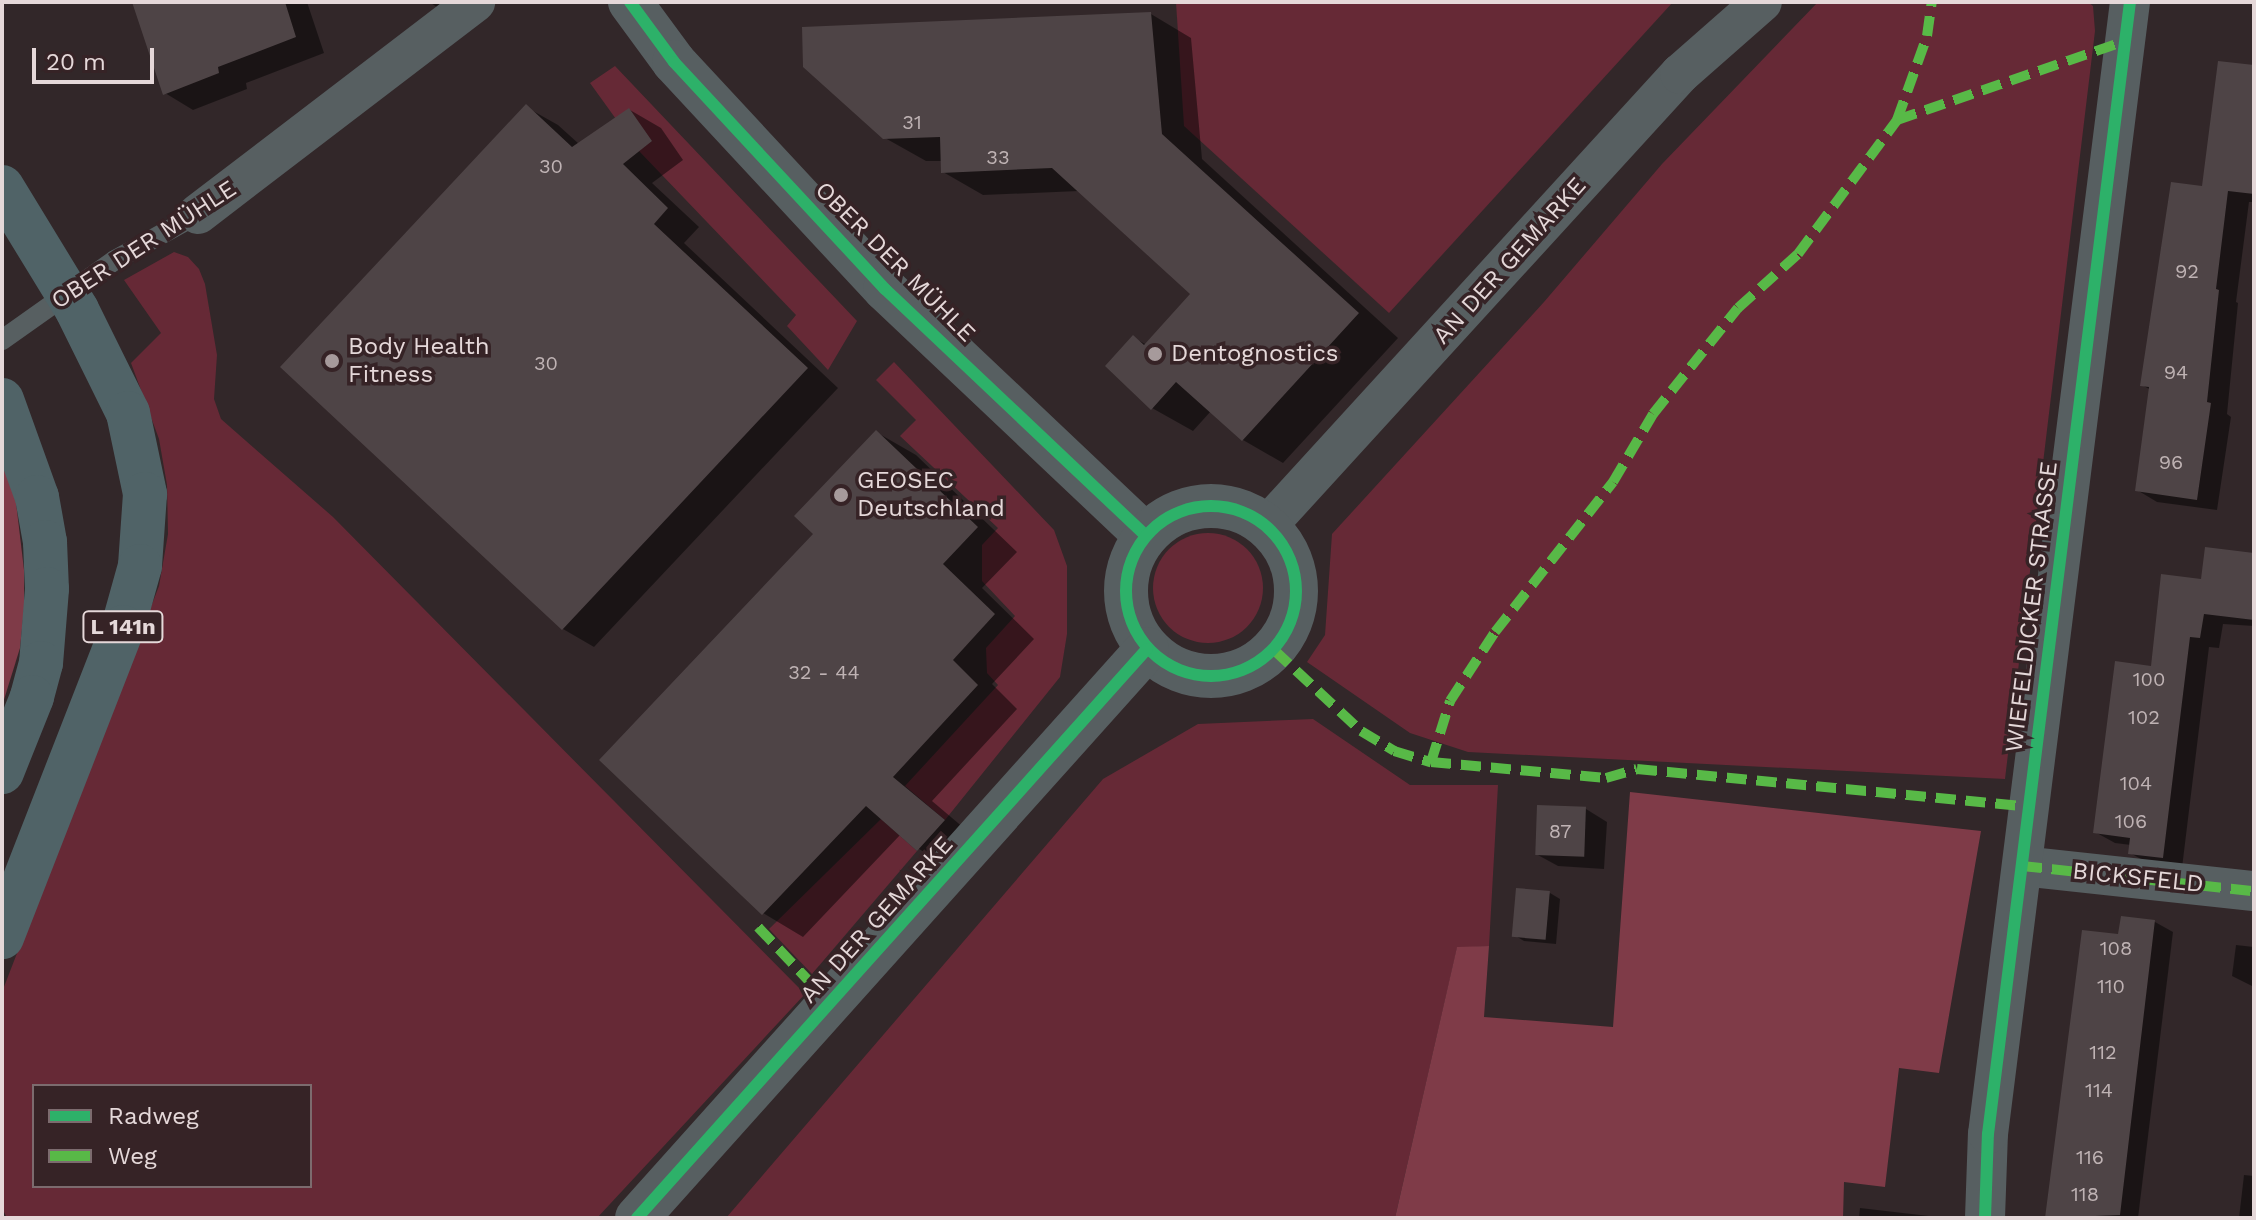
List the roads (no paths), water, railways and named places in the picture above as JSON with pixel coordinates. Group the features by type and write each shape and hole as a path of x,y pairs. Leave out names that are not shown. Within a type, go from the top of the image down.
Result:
{"highway":[{"name":"L 141n","path":"2,187 67,294 128,413 142,470 144,532 123,627 2,937"},
{"name":"L 141n","path":"2,400 37,497 45,542 47,589 41,663 32,697 2,772"}],"street":[{"name":"OBER DER MÜHLE","path":"198,214 475,2"},
{"name":"OBER DER MÜHLE","path":"630,2 674,62 885,289 1146,536"},
{"name":"AN DER GEMARKE","path":"1266,527 1680,74 1762,2"},
{"name":"WIEFELDICKER STRASSE","path":"1985,1218 1988,1134 2130,2"},
{"path":"1220,507 1249,515 1266,527 1289,557 1296,579 1295,602 1288,626 1274,650 1252,666 1230,674 1204,675 1182,671 1147,649 1135,630 1126,593 1135,554 1146,536 1171,515 1198,508 1220,507"},
{"name":"AN DER GEMARKE","path":"637,1218 1147,649"},
{"name":"BICKSFELD","path":"2022,866 2254,891"}],"lane":[{"name":"OBER DER MÜHLE","path":"2,340 115,260 198,214"}],"place":[{"name":"Dentognostics","path":"1155,354"},
{"name":"Body Health Fitness","path":"332,361"},
{"name":"GEOSEC Deutschland","path":"841,495"}]}
